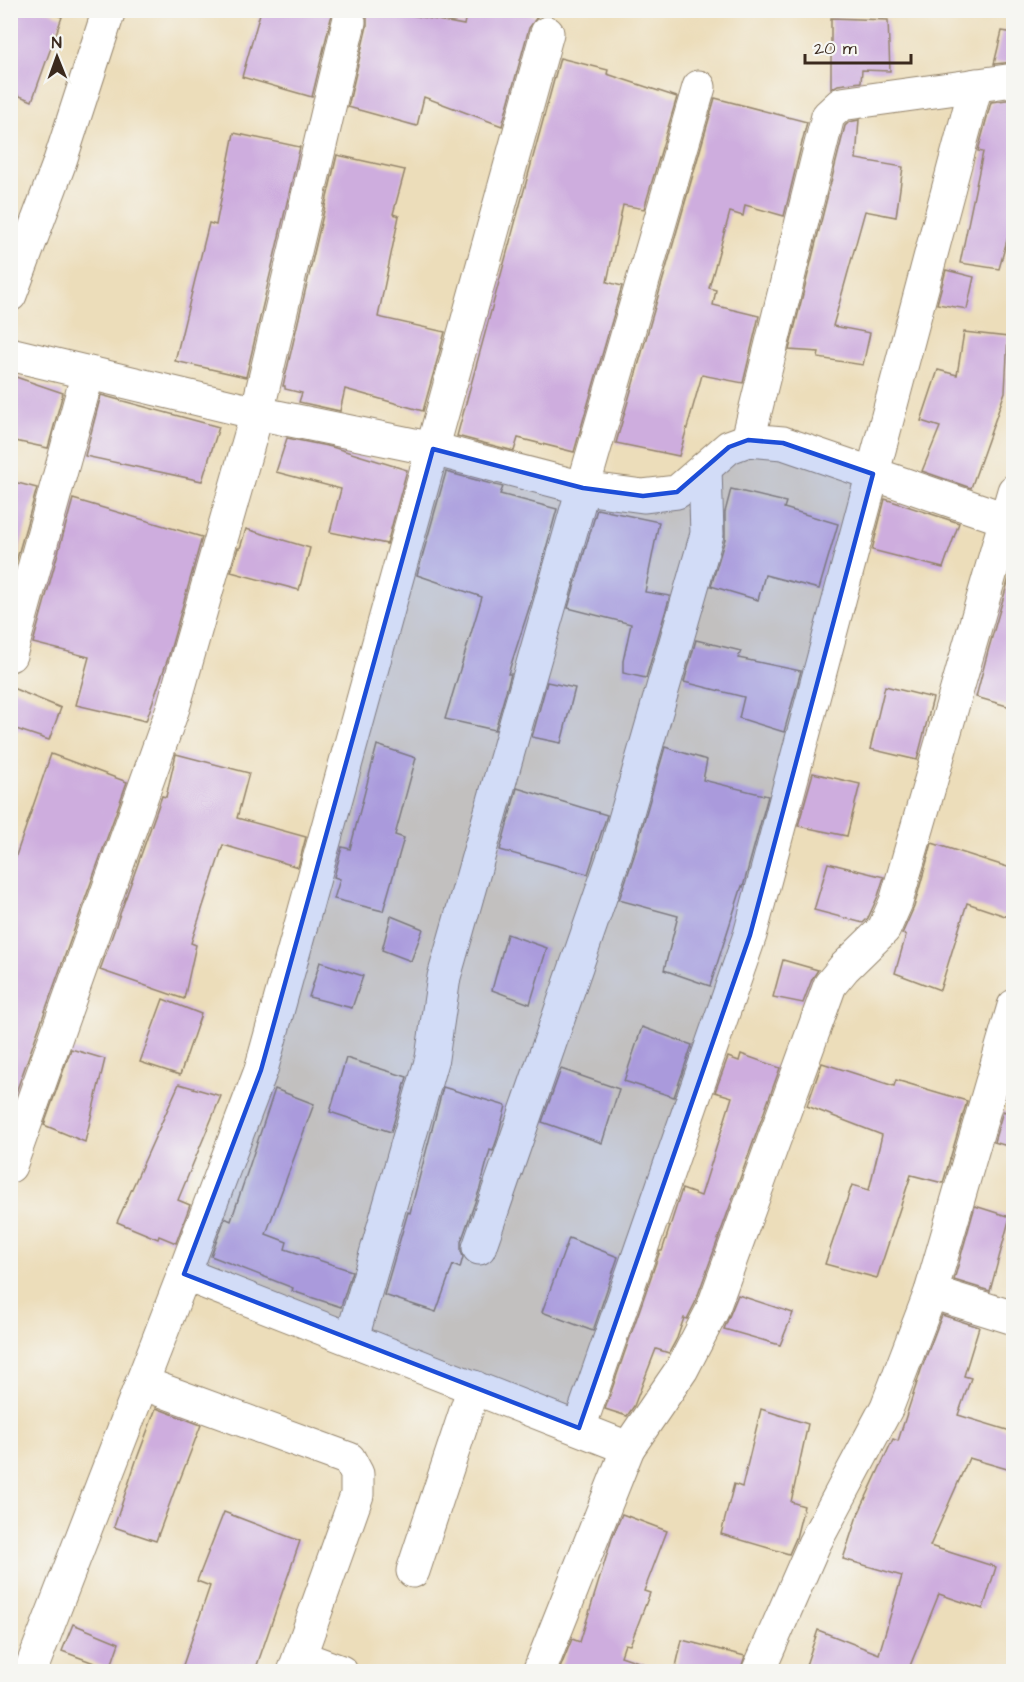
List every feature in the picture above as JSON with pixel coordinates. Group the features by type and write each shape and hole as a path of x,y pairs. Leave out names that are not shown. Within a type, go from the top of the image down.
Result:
{"street":[{"path":"10,295 58,164 109,10"},
{"path":"10,1166 173,708 256,413 349,22"},
{"path":"30,1671 261,1070 547,33"},
{"path":"748,440 828,116 841,104 1014,80"},
{"path":"579,1428 750,935 976,85"},
{"path":"352,1338 432,1058 444,977 582,488 699,87"},
{"path":"10,354 256,413 433,449 582,488 643,496 676,492 729,447 748,440 783,443 873,474 1011,511 896,902 884,929 844,968 830,986 712,1311 682,1369 628,1448 539,1671"},
{"path":"10,656 88,373"},
{"path":"479,1248 620,839 708,534 705,468"},
{"path":"758,1671 814,1544 887,1407 931,1292 1014,1006"},
{"path":"184,1274 628,1448"},
{"path":"931,1292 1014,1318"},
{"path":"142,1383 349,1459 357,1474 357,1495 297,1664 341,1671"},
{"path":"413,1571 474,1387"}],"highlighted area":[{"path":"748,440 783,443 873,474 750,935 579,1428 184,1274 261,1070 433,449 583,488 643,496 677,492 729,447"}],"building":[{"path":"10,10 45,10 62,17 32,101 10,92"},
{"path":"261,10 335,10 331,18 312,97 242,77"},
{"path":"363,10 385,10 464,25 467,10 518,10 537,17 529,28 502,126 424,97 417,126 348,107 367,26 367,17"},
{"path":"831,18 888,20 890,71 862,70 861,82 838,85 831,89"},
{"path":"1002,31 1014,33 1014,62 994,64"},
{"path":"560,58 608,70 607,74 677,97 644,209 623,205 607,282 622,286 574,452 518,438 514,451 457,436"},
{"path":"715,98 807,122 784,216 745,205 743,216 730,212 709,288 716,290 713,305 759,316 743,383 702,375 679,456 616,443"},
{"path":"1014,99 1014,215 999,269 960,263 983,152 978,151 991,102"},
{"path":"859,120 856,159 903,167 896,217 865,211 833,326 870,333 863,365 818,358 819,352 789,350 845,126 849,122"},
{"path":"234,133 300,147 246,377 175,361 209,223 216,225"},
{"path":"337,155 405,170 393,214 399,216 378,317 445,332 423,411 345,389 340,411 299,402 302,393 285,389 283,386"},
{"path":"946,270 974,277 967,309 937,304"},
{"path":"964,332 1008,337 1005,392 971,488 922,471 940,427 921,421 938,370 957,375"},
{"path":"10,375 63,393 48,448 10,440"},
{"path":"101,395 219,427 202,481 85,456"},
{"path":"287,438 332,447 407,470 387,544 330,532 341,489 276,472"},
{"path":"446,472 503,487 500,494 557,509 508,674 511,674 495,730 445,719 482,597 417,575"},
{"path":"10,481 37,488 10,583"},
{"path":"731,489 786,502 784,508 838,524 819,589 765,575 758,600 711,586 725,539 725,512"},
{"path":"73,499 202,537 168,658 146,721 76,705 89,657 33,643"},
{"path":"885,499 959,523 943,568 872,550"},
{"path":"597,509 659,522 645,592 670,596 646,678 623,673 623,661 631,624 568,608"},
{"path":"246,529 310,548 299,590 231,572"},
{"path":"1014,561 1014,708 976,697"},
{"path":"696,640 741,651 738,658 801,671 784,732 739,718 744,697 684,682"},
{"path":"547,682 575,688 561,743 532,737"},
{"path":"885,686 933,698 917,760 870,749"},
{"path":"10,687 61,708 49,740 10,727"},
{"path":"377,745 416,758 395,835 404,838 383,911 334,899 340,879 334,877 342,847 350,849"},
{"path":"665,747 707,760 703,780 768,796 743,887 710,986 664,970 678,916 619,900"},
{"path":"51,754 127,782 10,1109 10,873"},
{"path":"176,754 249,773 237,818 306,837 298,867 223,845 191,943 196,945 184,999 100,970 162,796 166,797"},
{"path":"813,773 860,784 847,836 798,826"},
{"path":"517,788 607,815 588,874 500,850"},
{"path":"932,843 1014,869 1014,919 967,903 940,990 895,973 906,935 902,934 914,907"},
{"path":"828,863 884,877 868,918 863,923 814,910"},
{"path":"391,916 423,929 411,961 382,950"},
{"path":"507,934 547,948 530,1004 492,990"},
{"path":"783,960 818,970 803,1003 773,997"},
{"path":"320,962 363,976 352,1008 309,997"},
{"path":"163,999 201,1014 180,1075 140,1062"},
{"path":"642,1027 692,1045 674,1097 624,1081"},
{"path":"71,1049 105,1059 85,1142 44,1125"},
{"path":"741,1054 780,1068 695,1303 687,1319 684,1318 669,1353 656,1349 634,1406 627,1416 605,1409 682,1189 701,1196 732,1097 715,1092 728,1057 739,1061"},
{"path":"346,1058 407,1077 391,1132 330,1112"},
{"path":"822,1063 894,1086 896,1080 967,1101 943,1183 911,1175 877,1278 825,1264 852,1185 869,1190 882,1135 807,1106"},
{"path":"561,1069 619,1089 602,1143 542,1122"},
{"path":"179,1084 221,1096 178,1200 190,1205 176,1243 159,1236 158,1239 117,1222"},
{"path":"443,1087 506,1106 497,1139 493,1151 490,1150 480,1188 461,1242 463,1257 460,1268 453,1265 436,1312 384,1295 408,1212 410,1213"},
{"path":"275,1089 314,1104 266,1234 287,1242 285,1249 352,1271 341,1307 292,1291 293,1288 211,1256 225,1218 231,1221"},
{"path":"1003,1111 1014,1115 1014,1148 994,1142"},
{"path":"975,1206 1010,1217 990,1291 954,1280"},
{"path":"569,1238 618,1257 593,1331 542,1312"},
{"path":"738,1295 793,1313 780,1345 724,1329"},
{"path":"942,1315 979,1327 964,1376 971,1378 958,1415 1014,1432 1014,1471 969,1458 930,1546 996,1567 983,1609 939,1594 910,1666 918,1671 804,1671 818,1630 879,1654 902,1576 843,1559 856,1519 893,1439 898,1441"},
{"path":"156,1408 201,1425 156,1541 114,1527"},
{"path":"761,1409 808,1424 791,1502 804,1506 796,1538 789,1554 721,1534 734,1484 742,1487"},
{"path":"224,1512 300,1541 255,1671 181,1671 210,1586 197,1581"},
{"path":"622,1514 667,1531 644,1591 650,1593 630,1645 625,1644 621,1656 653,1667 652,1671 559,1671 572,1639 580,1642 612,1538"},
{"path":"73,1624 119,1643 110,1669 62,1651"},
{"path":"682,1640 745,1656 740,1671 675,1671"}]}
